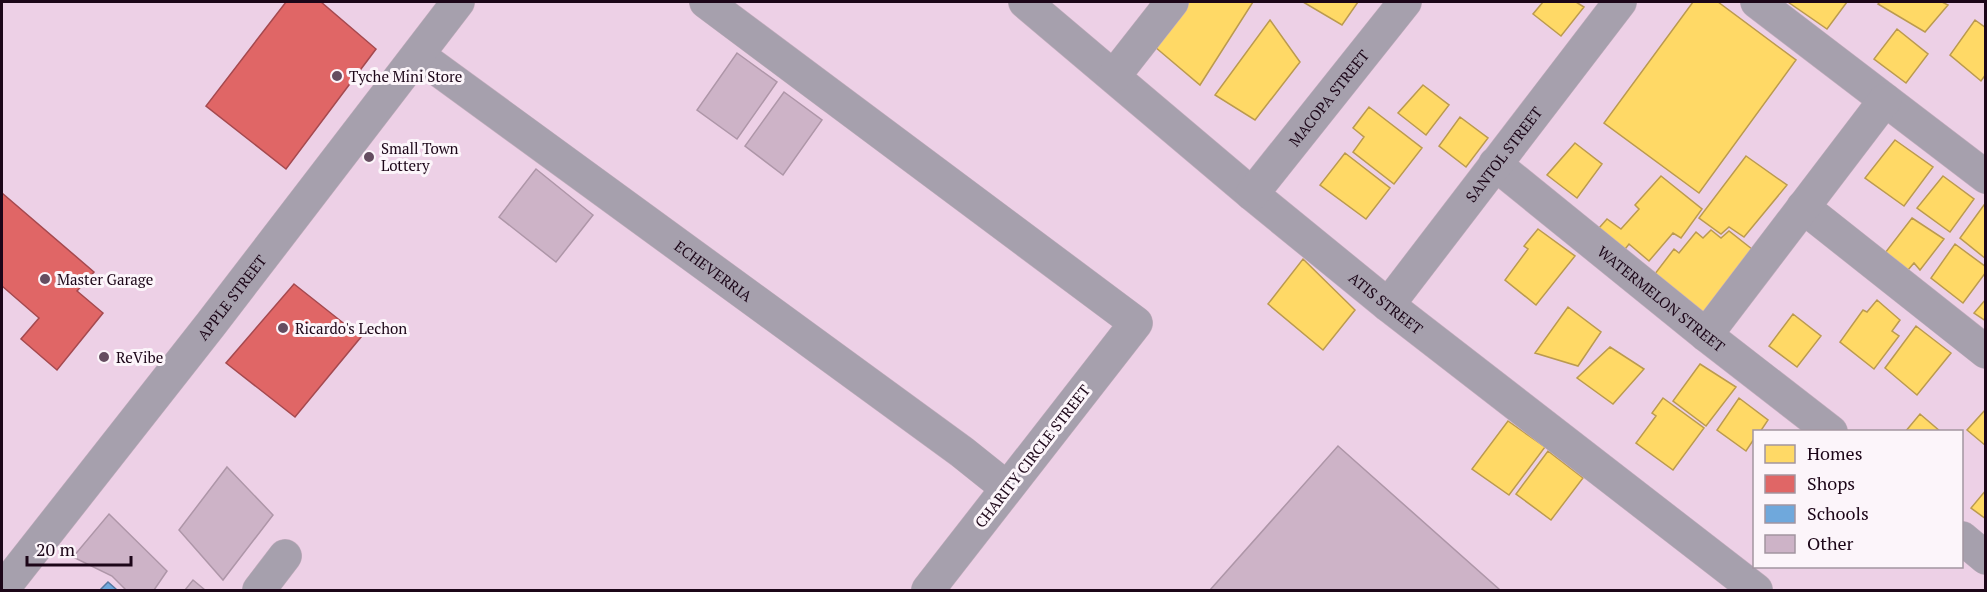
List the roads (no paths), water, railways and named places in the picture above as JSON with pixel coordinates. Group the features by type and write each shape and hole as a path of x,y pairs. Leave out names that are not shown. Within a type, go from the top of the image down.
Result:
{"street":[{"name":"APPLE STREET","path":"2,591 458,2"},
{"name":"CHARITY CIRCLE STREET","path":"706,2 1136,323 928,591"},
{"name":"ATIS STREET","path":"1025,2 1252,194 1389,306 1756,591"},
{"path":"1114,76 1172,2"},
{"name":"MACOPA STREET","path":"1252,194 1405,2"},
{"name":"SANTOL STREET","path":"1389,306 1620,2"},
{"path":"1757,2 1986,177"},
{"name":"ECHEVERRIA","path":"418,55 952,445 1007,488"},
{"path":"1706,335 1885,100"},
{"name":"WATERMELON STREET","path":"1496,164 1706,335 1828,430"},
{"path":"1803,207 1986,352"},
{"path":"1963,539 1986,558"},
{"path":"259,591 285,556"}],"place":[{"name":"Tyche Mini Store","path":"337,76"},
{"name":"Small Town Lottery","path":"369,157"},
{"name":"Master Garage","path":"45,279"},
{"name":"Ricardo's Lechon","path":"283,328"},
{"name":"ReVibe","path":"104,357"}]}
